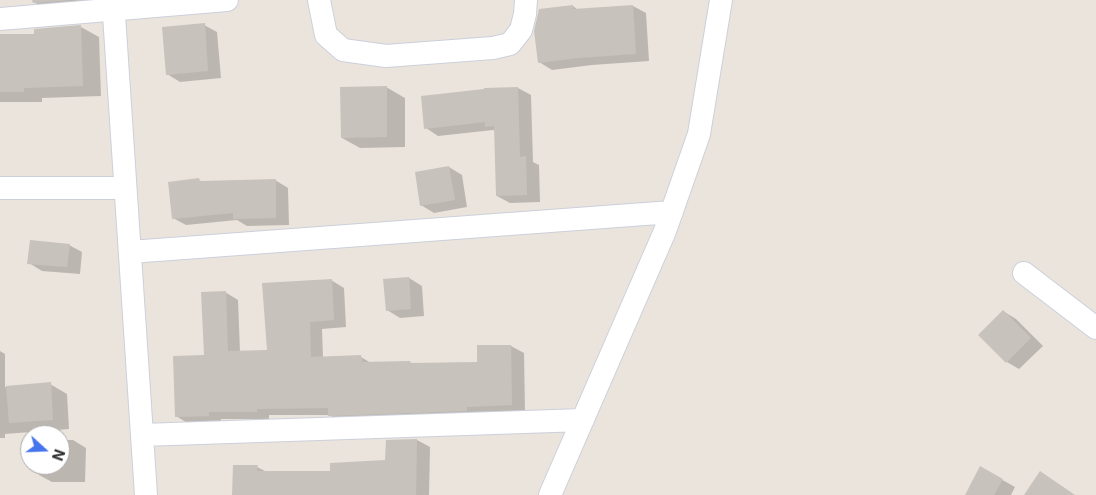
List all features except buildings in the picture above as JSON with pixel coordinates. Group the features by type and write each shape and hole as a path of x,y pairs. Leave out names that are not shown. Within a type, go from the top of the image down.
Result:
{"street":[{"path":"0,19 113,5 227,0"},
{"path":"319,0 326,35 343,50 386,56 493,48 510,44 521,30 526,0"},
{"path":"550,495 666,231 700,134 722,0"},
{"path":"113,5 146,495"},
{"path":"0,188 125,188"},
{"path":"130,252 672,212"},
{"path":"1024,273 1096,328"},
{"path":"142,435 583,420"}]}
